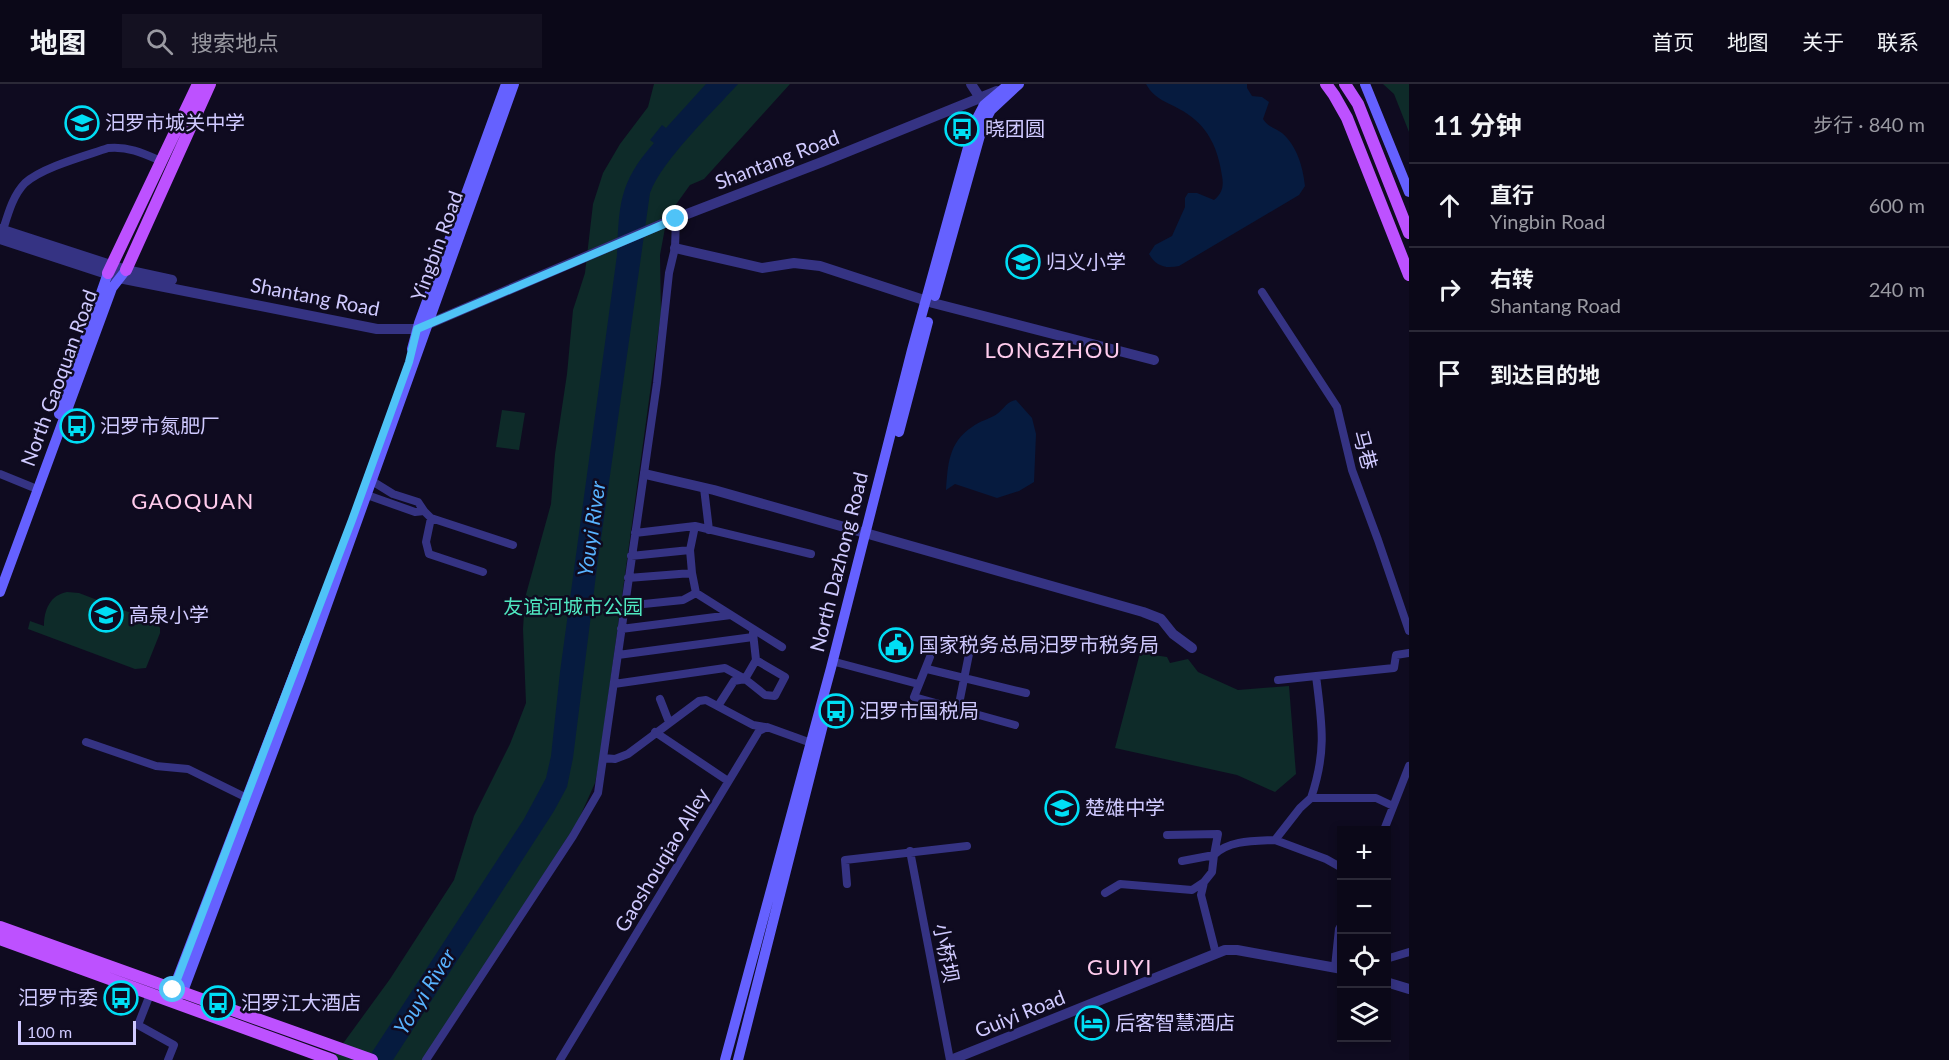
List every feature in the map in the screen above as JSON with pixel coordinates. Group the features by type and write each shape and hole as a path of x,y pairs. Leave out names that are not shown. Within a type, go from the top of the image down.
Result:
{"main road":[{"name":"North Gaoquan Road","path":"0,571 116,271 161,161 198,84"},
{"name":"North Gaoquan Road","path":"0,591 112,288 116,271 210,84"},
{"name":"Yingbin Road","path":"177,992 300,680 372,481 423,324 506,84"},
{"name":"Yingbin Road","path":"177,992 247,798 514,84"},
{"name":"North Dazhong Road","path":"929,302 982,124 991,110 1019,84"},
{"path":"1326,84 1347,118 1409,275"},
{"path":"1345,84 1358,104 1409,233"},
{"path":"1365,84 1409,192"},
{"name":"North Dazhong Road","path":"738,1060 815,744 981,99 1007,85"},
{"name":"North Dazhong Road","path":"725,1060 839,663 868,535"},
{"path":"0,927 372,1060"},
{"path":"0,939 151,992 327,1058"}],"street":[{"path":"971,84 981,99 982,124"},
{"name":"Shantang Road","path":"1,232 116,271 377,325 396,327 423,324 659,222 981,99"},
{"name":"Shantang Road","path":"659,222 676,219 981,99"},
{"path":"1,232 15,196 26,182 52,168 116,147 134,149 161,161"},
{"path":"426,1060 573,836 598,793 631,556 645,474 669,273 675,249 676,219"},
{"path":"675,249 762,268 794,263 820,266 929,302 1155,360"},
{"name":"马巷","path":"1262,292 1336,407 1352,470 1409,631"},
{"path":"0,474 32,487"},
{"path":"645,474 704,488 1143,612 1161,619 1173,634 1192,648"},
{"path":"372,481 393,494 418,502 431,518 513,545"},
{"path":"704,488 709,530"},
{"path":"367,495 415,512 424,511"},
{"path":"431,518 426,543 429,554 483,572"},
{"path":"635,532 695,526 811,554"},
{"path":"695,526 690,550 696,593 731,615 753,633 782,646"},
{"path":"631,556 690,550"},
{"path":"628,578 692,573"},
{"path":"624,606 683,600 696,593"},
{"path":"621,629 731,615"},
{"path":"618,655 753,633"},
{"path":"718,706 734,681 745,679 756,660 753,633"},
{"path":"1278,680 1394,668 1396,655 1409,653"},
{"path":"958,709 969,654"},
{"path":"930,657 914,697 1015,725"},
{"path":"614,684 725,668 745,679 765,695 775,696 785,677 756,660"},
{"path":"839,663 918,684"},
{"path":"927,669 1026,693"},
{"path":"1275,840 1300,808 1311,798 1319,773 1323,735 1316,676"},
{"path":"660,699 669,722"},
{"path":"603,758 615,759 628,754 699,701 706,700 753,725 766,727 815,744"},
{"name":"Gaoshouqiao Alley","path":"560,1060 759,731 766,727"},
{"path":"655,732 728,782"},
{"path":"86,742 156,766 188,769 247,798"},
{"path":"1386,826 1409,766"},
{"path":"1311,798 1376,798 1393,806"},
{"path":"1105,893 1120,884 1192,890 1204,882 1212,872 1218,834 1167,835"},
{"path":"1182,861 1214,855 1227,846 1250,841 1275,840 1326,859 1337,866"},
{"path":"847,884 845,860 967,846"},
{"name":"小桥坝","path":"909,851 951,1060"},
{"path":"1204,882 1201,895 1216,954"},
{"name":"Guiyi Road","path":"951,1060 1225,950 1237,950 1337,970"},
{"path":"1391,957 1409,952"},
{"path":"963,1060 1225,954 1337,970"},
{"path":"1391,984 1409,991"},
{"path":"1391,987 1409,991"},
{"path":"151,992 138,1025 174,1045 168,1060"}],"green space":[{"name":"友谊河城市公园","path":"654,84 790,84 704,179 690,185 672,210 665,228 660,255 661,313 595,783 578,821 423,1060 331,1060 390,979 454,880 474,816 510,744 526,703 523,629 525,598 551,504 573,310 585,273 593,204 603,173 620,144 648,107"},
{"path":"1383,84 1409,84 1409,132 1394,94"},
{"path":"502,410 525,413 519,450 496,447"},
{"path":"67,592 79,593 157,623 160,633 146,668 135,669 28,629 30,621 44,626 49,604 56,596"},
{"path":"1140,653 1167,657 1170,663 1188,659 1198,672 1238,690 1289,686 1296,774 1275,792 1237,775 1115,748"}],"water":[{"name":"Youyi River","path":"706,84 738,84 677,151 656,180 650,193 597,567 573,758 567,787 554,811 393,1060 367,1060 524,819 546,778 551,756 560,672 617,255 620,208 627,182 642,157 654,143 650,140 662,125 666,128"},
{"path":"1146,84 1247,84 1252,96 1262,97 1269,102 1263,119 1269,126 1282,133 1295,150 1301,164 1305,186 1299,195 1179,266 1165,267 1158,264 1149,254 1155,245 1172,236 1185,207 1185,198 1188,193 1197,193 1214,200 1221,192 1223,180 1218,156 1205,131 1192,117 1158,97"},
{"path":"1016,400 1032,418 1036,434 1034,482 1019,491 997,498 955,484 946,490 951,455 958,440 975,425 994,416"}],"place":[{"name":"汨罗市城关中学","path":"82,123"},
{"name":"晓团圆","path":"962,129"},
{"name":"归义小学","path":"1023,262"},
{"name":"汨罗市氮肥厂","path":"77,426"},
{"name":"高泉小学","path":"106,615"},
{"name":"国家税务总局汨罗市税务局","path":"896,645"},
{"name":"汨罗市国税局","path":"836,711"},
{"name":"楚雄中学","path":"1062,808"},
{"name":"汨罗市委","path":"121,998"},
{"name":"汨罗江大酒店","path":"218,1003"},
{"name":"后客智慧酒店","path":"1092,1023"}],"district":[{"name":"LONGZHOU","path":"1053,350"},
{"name":"GAOQUAN","path":"193,501"},
{"name":"GUIYI","path":"1120,967"}],"route":[{"path":"173,990 352,520 409,362 417,329 676,219"}]}
